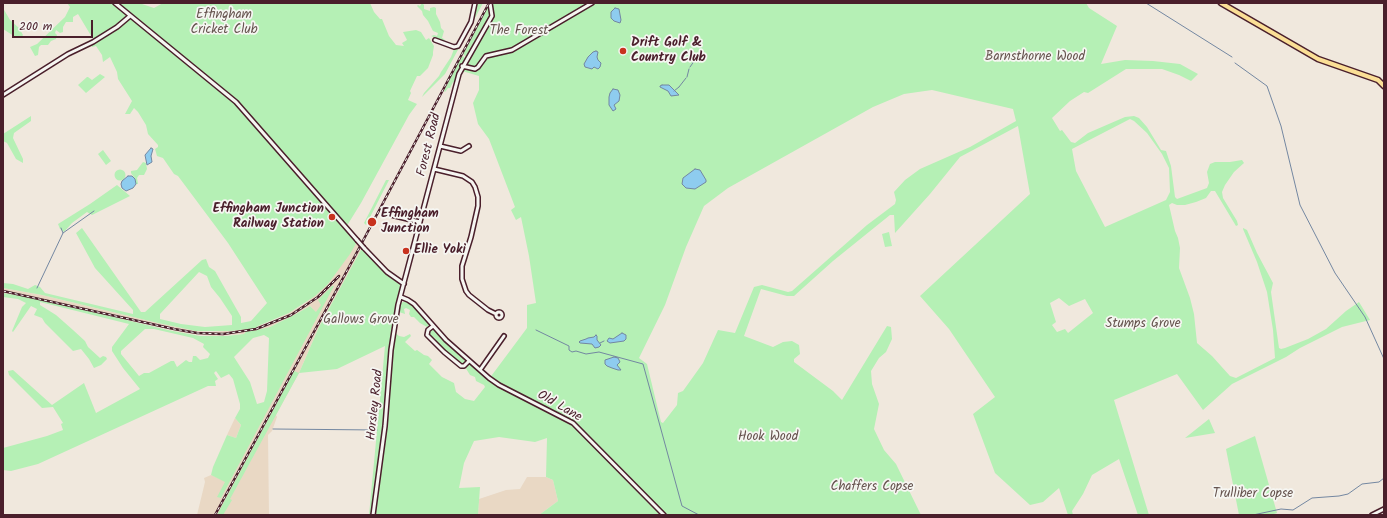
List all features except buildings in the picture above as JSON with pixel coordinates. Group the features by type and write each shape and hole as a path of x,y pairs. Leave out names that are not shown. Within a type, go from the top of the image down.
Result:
{"main road":[{"path":"1221,3 1318,59 1378,80 1384,86"}],"street":[{"path":"115,3 236,102 364,248 387,272 404,284"},
{"path":"435,40 454,47 458,46 471,22 475,3"},
{"name":"Forest Road","path":"401,297 462,66 492,16 490,3"},
{"path":"462,66 475,69 486,56 512,50 592,3"},
{"path":"3,95 68,54 93,42 117,27 130,16"},
{"path":"440,146 461,151 470,146"},
{"path":"434,169 463,176 472,182 475,188 478,197 478,206 471,237 462,266 462,279 467,293 488,310 496,314"},
{"path":"391,215 420,222"},
{"path":"397,280 405,280"},
{"name":"Old Lane","path":"401,297 414,304 446,340 499,385 573,423 664,515"},
{"name":"Horsley Road","path":"373,515 385,426 391,350 401,297"},
{"path":"433,326 428,330 427,334 444,352 461,366 464,366 469,361"},
{"path":"480,370 504,336"},
{"path":"1372,515 1384,509"}],"shaded area":[{"path":"357,242 362,248 319,327 299,373 276,415 277,417 272,431 268,435 269,515 197,515 205,482 204,478 211,475 229,482 318,315 310,306 270,327 244,334 213,336 185,333 39,299 3,293 3,288 42,295 196,331 211,332 239,330 273,321 304,304 328,284"},
{"path":"235,418 241,425 236,438 227,435"},
{"path":"527,477 546,477 553,480 558,501 539,515 478,515 479,499 506,490 520,489"}],"green space":[{"name":"Effingham Cricket Club","path":"67,3 139,3 154,8 163,3 370,3 374,12 380,19 382,19 389,36 396,45 404,46 402,43 407,40 403,32 416,30 421,32 426,40 429,38 434,46 433,55 428,68 420,76 417,76 410,91 411,93 408,100 417,104 409,115 361,203 344,228 357,242 350,254 328,284 315,296 289,313 258,326 253,331 270,327 310,306 316,312 321,305 318,300 332,286 334,286 221,498 217,497 225,482 211,475 213,467 227,435 236,438 241,425 235,418 240,409 240,404 233,379 229,374 221,378 216,371 214,373 218,379 215,381 216,386 208,386 38,464 11,471 3,470 3,448 63,430 61,424 63,423 53,407 42,408 9,375 8,371 13,370 52,405 84,383 96,413 140,389 123,368 112,351 112,347 129,324 40,302 40,305 56,315 85,341 88,347 100,358 103,356 106,357 107,359 101,365 94,368 81,349 73,351 45,323 42,318 34,315 37,309 31,306 13,332 12,331 22,307 26,303 18,299 3,297 3,293 39,299 168,330 200,336 244,334 248,329 229,331 196,331 42,295 3,288 3,283 13,284 28,289 35,285 40,287 45,293 133,314 133,310 95,268 76,233 82,228 141,312 145,312 202,260 206,259 209,267 215,271 241,317 241,323 251,321 267,303 228,243 178,176 174,174 163,158 157,156 155,149 158,145 148,134 146,125 138,112 134,108 130,114 125,114 132,101 118,79 117,72 110,57 103,62 102,55 96,46 92,47 91,44 96,41 93,39 78,14 73,17 73,22 66,22 63,27 63,32 60,33 56,30 56,39 51,41 48,45 41,45 39,47 38,55 35,56 30,47 37,44 65,17 70,7","holes":["199,272 207,276 211,287 232,316 232,325 205,327 181,324 160,319 160,314","145,329 154,329 193,338 204,344 203,347 210,354 208,358 200,360 196,356 193,356 192,362 186,360 177,367 174,361 171,361 149,373 144,373 139,376 121,354 121,351","264,335 269,338 267,391 264,402 257,404 250,382 234,357 253,338"]},
{"path":"422,3 424,5 424,9 430,11 430,8 436,8 436,14 441,28 444,31 442,38 446,43 431,36 437,36 438,33 433,31 422,11 417,6 420,6"},
{"path":"476,3 483,3 445,74 422,97 439,76 451,57 454,49 461,43 474,17"},
{"path":"492,3 1086,3 1089,8 1117,26 1101,64 1125,60 1153,61 1180,64 1198,74 1191,81 1162,69 1126,69 1088,93 1084,92 1070,101 1052,118 1060,131 1062,130 1071,142 1075,143 1088,133 1125,117 1134,116 1139,118 1147,127 1161,150 1166,151 1171,166 1175,197 1177,199 1207,188 1209,183 1207,172 1210,164 1215,162 1242,160 1244,163 1234,172 1222,192 1223,198 1238,225 1236,226 1215,191 1211,191 1206,198 1196,202 1185,205 1177,205 1172,203 1169,205 1180,248 1179,268 1194,314 1197,343 1212,356 1230,376 1236,378 1275,358 1273,330 1267,292 1243,228 1247,230 1273,283 1271,292 1279,348 1285,348 1308,339 1326,329 1346,311 1359,302 1370,320 1342,327 1232,384 1203,410 1177,374 1114,400 1149,515 1138,515 1119,459 1092,475 1083,494 1072,511 1073,515 1068,515 1059,488 1043,502 1030,505 995,473 973,414 995,397 949,329 920,296 1030,194 1018,126 960,157 930,194 895,233 894,215 890,215 833,261 794,296 787,296 761,289 744,336 773,347 783,342 792,341 799,345 800,354 794,359 794,362 833,391 842,400 887,326 891,327 892,339 886,352 879,358 871,371 872,384 879,404 874,429 884,450 896,464 921,515 539,515 558,501 553,480 546,477 547,438 535,442 499,437 474,441 464,463 459,488 480,487 478,515 369,515 385,346 337,369 299,373 319,327 362,248 391,278 402,286 393,331 399,336 404,337 410,334 411,336 405,342 415,351 417,350 428,356 432,360 429,364 442,377 454,383 456,392 465,399 474,401 485,387 476,381 475,377 470,375 465,367 471,364 489,379 527,328 527,305 536,303 521,217 516,220 511,210 515,207 489,139 478,124 473,103 479,90 479,76 462,71 492,20 494,13","holes":["932,90 1013,109 1016,121 970,147 920,169 905,180 894,192 896,200 895,204 867,225 792,291 788,292 762,285 754,287 735,333 718,330 703,363 683,391 678,393 677,405 663,423 661,422 647,364 639,358 665,305 686,247 704,206 728,188 873,107 904,94","1130,119 1147,133 1162,154 1169,168 1170,192 1166,200 1105,227 1076,171 1072,149","1059,298 1069,306 1085,299 1093,313 1068,333 1065,329 1057,332 1052,325 1056,322 1050,303"]},
{"path":"489,5 489,19 466,57 463,54"},
{"path":"3,8 10,20 19,28 23,35 21,38 17,38 3,29"},
{"path":"463,56 465,58 458,71 455,82 453,82 450,88 448,88 445,92 444,91 461,57"},
{"path":"100,74 105,77 86,93 78,85 87,77 92,80"},
{"path":"31,116 31,121 14,133 13,138 23,159 23,163 16,159 7,143 3,141 3,134"},
{"path":"103,150 111,161 106,165 98,154"},
{"path":"143,162 146,163 147,169 144,175 139,175 137,178 138,184 136,184 131,171 137,170"},
{"path":"120,169 124,171 126,175 124,179 120,181 116,179 114,175 116,171"},
{"path":"386,180 389,180 366,225 364,223"},
{"path":"117,185 130,196 92,215 87,212 72,223 64,232 60,229 58,224"},
{"path":"889,232 892,246 885,247 882,234"},
{"path":"407,301 412,303 426,320 429,325 427,327 414,317 411,317 409,314 410,310 406,308 404,309 405,314 399,312 400,303"},
{"path":"432,329 464,359 466,363 459,365 437,344 435,338 429,335 429,331"},
{"path":"294,371 299,373 230,499 232,500 223,515 217,515"},
{"path":"1209,419 1215,433 1185,438"},
{"name":"Trulliber Copse","path":"1255,436 1277,513 1271,515 1239,515 1226,449"}],"water":[{"path":"615,8 619,9 621,20 620,23 611,18 611,12"},
{"path":"596,51 598,52 598,60 601,63 600,67 598,69 594,67 592,69 585,67 584,64 588,57"},
{"path":"662,85 669,85 679,95 671,96 668,91 660,87"},
{"path":"613,89 618,90 620,95 619,101 614,105 616,109 613,111 609,105 609,97"},
{"path":"151,148 153,149 151,156 152,162 147,165 145,155"},
{"path":"695,169 700,170 706,182 695,189 686,188 682,184 683,178"},
{"path":"128,176 132,176 135,179 136,184 133,188 126,191 122,188 121,184 122,181"},
{"path":"622,333 626,335 626,339 624,341 610,343 607,341 609,338 613,339"},
{"path":"596,335 597,340 601,345 599,347 595,348 592,344 579,342 594,337"},
{"path":"614,357 618,358 620,362 617,365 621,370 612,368 605,364 605,360"}],"waterway":[{"path":"1146,3 1232,57"},
{"path":"690,67 697,57"},
{"path":"1235,63 1267,86 1281,126 1300,205 1335,273 1365,317 1384,359"},
{"path":"687,77 689,69"},
{"path":"679,87 686,78"},
{"path":"674,91 679,87"},
{"path":"63,233 94,211"},
{"path":"37,288 63,233 61,228"},
{"path":"536,330 569,346 569,350 572,352 576,351 586,354 599,352 643,364 682,506 699,515"},
{"path":"600,343 604,341"},
{"path":"273,429 377,430"},
{"path":"1253,515 1281,509 1293,510 1312,498 1348,494 1362,484 1379,482 1384,478"}],"railway":[{"path":"215,515 489,3"},
{"path":"3,291 174,329 197,333 223,334 256,329 291,315 318,297 339,276"}],"place":[{"name":"Drift Golf & Country Club","path":"623,51"},
{"name":"Effingham Junction Railway Station","path":"332,217"},
{"name":"Effingham Junction","path":"372,222"},
{"name":"Ellie Yoki","path":"406,251"}],"park label":[{"name":"The Forest","path":"519,32"},
{"name":"Barnsthorne Wood","path":"1035,58"},
{"name":"Gallows Grove","path":"361,321"},
{"name":"Stumps Grove","path":"1143,325"},
{"name":"Hook Wood","path":"768,438"},
{"name":"Chaffers Copse","path":"872,488"}]}
